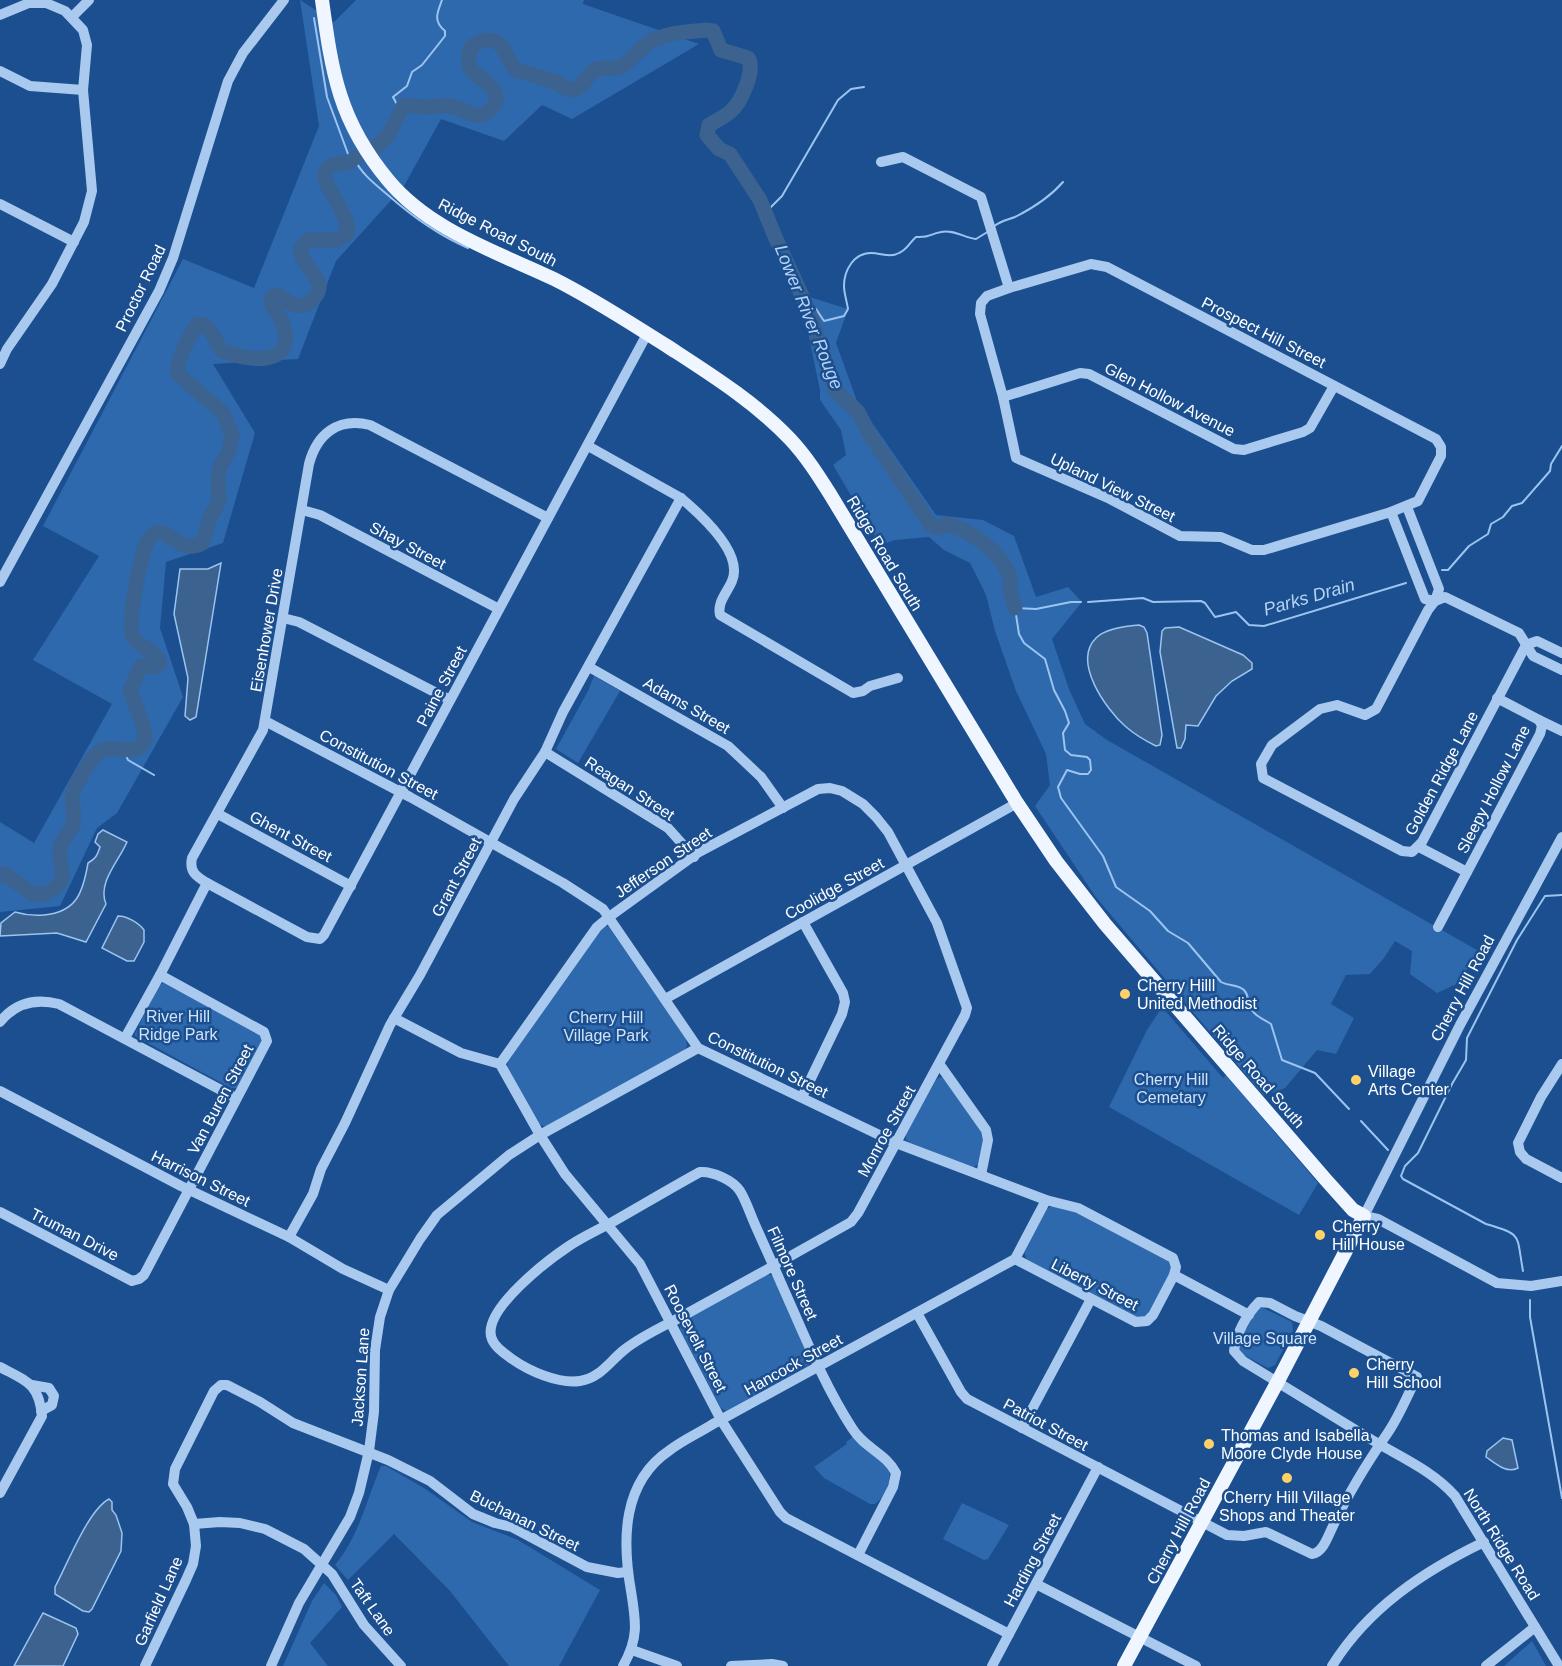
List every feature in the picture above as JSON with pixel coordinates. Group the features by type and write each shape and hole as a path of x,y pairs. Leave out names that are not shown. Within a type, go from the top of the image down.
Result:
{"main road":[{"name":"Ridge Road South","path":"322,0 334,78 345,111 360,141 388,180 403,196 419,210 446,227 589,297 707,372 756,408 802,453 836,503 1017,803 1056,861 1105,924 1342,1198 1353,1210 1364,1216"},
{"name":"Cherry Hill Road","path":"1124,1666 1364,1216"}],"street":[{"path":"72,17 89,0"},
{"name":"Proctor Road","path":"0,582 159,291 173,258 228,81 243,53 284,0"},
{"path":"0,15 20,6 34,3 52,5 72,17 83,30 87,45 83,90 92,191 88,211 52,284 7,349 0,364"},
{"path":"0,71 30,86 83,90"},
{"path":"881,162 903,157 981,197 1009,288"},
{"path":"0,204 74,242"},
{"name":"Prospect Hill Street","path":"1009,288 1091,264 1102,265 1437,439 1442,456 1418,501"},
{"name":"Upland View Street","path":"1009,288 987,296 980,307 980,314 1003,397 1016,458 1110,499 1180,536 1221,537 1252,550 1264,550 1407,507 1418,501"},
{"name":"Paine Street","path":"207,883 313,939 320,939 324,935 647,334"},
{"name":"Glen Hollow Avenue","path":"1003,397 1080,373 1089,374 1234,449 1244,450 1310,428 1334,386"},
{"name":"Eisenhower Drive","path":"207,883 193,873 190,866 192,858 218,814 265,721 309,464 315,446 329,431 342,425 356,423 376,427 548,518"},
{"path":"588,446 681,498 703,517 720,538 733,561 735,572 718,608 720,615 853,693 898,678"},
{"name":"Grant Street","path":"289,1237 313,1194 321,1169 394,1018 522,785 545,752 563,712 681,498"},
{"path":"1407,507 1439,590 1435,601"},
{"name":"Shay Street","path":"302,510 320,515 499,609"},
{"path":"1391,512 1425,599 1435,601 1445,597 1520,633 1533,656 1562,670"},
{"name":"Golden Ridge Lane","path":"1435,601 1428,610 1376,709 1365,715 1342,706 1324,707 1272,745 1263,758 1260,769 1263,778 1402,851 1410,852 1419,847 1526,645"},
{"path":"283,618 299,622 450,700"},
{"path":"1526,645 1537,641 1562,653"},
{"name":"Adams Street","path":"589,667 728,746 760,777 783,808"},
{"name":"Sleepy Hollow Lane","path":"1497,698 1562,731"},
{"name":"Sleepy Hollow Lane","path":"1438,927 1540,734 1542,726 1539,720"},
{"name":"Constitution Street","path":"265,721 402,793 603,909 698,1048 896,1143 1046,1200 1078,1208 1173,1258 1176,1267 1174,1275"},
{"name":"Reagan Street","path":"545,752 668,828 694,857"},
{"name":"Jefferson Street","path":"500,1064 597,927 694,857 818,789 830,788 842,791 863,804 888,832 906,865"},
{"name":"Coolidge Street","path":"665,999 1017,803"},
{"name":"Ghent Street","path":"218,814 351,885"},
{"name":"Cherry Hill Road","path":"1364,1216 1460,1025 1562,837"},
{"name":"Sleepy Hollow Lane","path":"1419,847 1467,872"},
{"name":"Monroe Street","path":"607,1225 569,1246 541,1267 510,1296 496,1314 491,1325 491,1336 502,1352 519,1365 564,1381 579,1381 592,1377 604,1370 632,1344 851,1222 858,1214 940,1065 967,1008 937,923 906,865"},
{"path":"125,1038 207,883"},
{"path":"802,1097 842,1014 845,1002 843,993 803,922"},
{"name":"Van Buren Street","path":"136,1280 144,1275 265,1046 267,1038 264,1032 160,975"},
{"path":"0,1022 10,1012 33,1001 59,1004 236,1098"},
{"path":"394,1018 461,1053 500,1064"},
{"name":"Jackson Lane","path":"271,1666 299,1603 350,1516 359,1493 369,1451 374,1412 375,1350 380,1317 389,1290 420,1239 437,1215 509,1155 540,1135 698,1048"},
{"name":"Roosevelt Street","path":"500,1064 565,1174 640,1264 721,1420 780,1512 786,1518 1009,1634"},
{"path":"940,1065 986,1130 988,1140 981,1175"},
{"path":"1562,1065 1541,1097 1518,1143 1520,1152 1526,1159 1562,1178"},
{"name":"Harrison Street","path":"0,1091 189,1190 289,1237 343,1269 389,1290"},
{"name":"Filmore Street","path":"607,1225 700,1172 707,1172 732,1183 739,1189 818,1367 860,1439 886,1458 896,1473 892,1487 858,1555"},
{"path":"1014,1258 1046,1200"},
{"name":"Truman Drive","path":"0,1212 126,1278 136,1280"},
{"path":"1364,1216 1378,1219 1497,1283 1531,1286 1562,1281"},
{"name":"Liberty Street","path":"1014,1258 1136,1322 1147,1321 1153,1315 1174,1275"},
{"name":"Hancock Street","path":"623,1666 632,1650 635,1617 627,1572 626,1522 631,1500 639,1482 654,1463 669,1450 721,1420 1014,1258"},
{"path":"1174,1275 1249,1315"},
{"path":"1022,1428 1091,1299"},
{"path":"1278,1381 1243,1361 1234,1352 1235,1340 1259,1302 1270,1303 1309,1321 1417,1377 1388,1432 1379,1444"},
{"name":"Patriot Street","path":"916,1313 967,1399 1227,1534 1244,1536 1266,1532 1315,1554 1324,1544 1379,1444"},
{"path":"0,1367 32,1385 49,1388 54,1396 52,1405 41,1406 42,1416 0,1492"},
{"name":"North Ridge Road","path":"1278,1381 1290,1391 1427,1472 1448,1488 1484,1542 1559,1666"},
{"name":"Buchanan Street","path":"221,1385 227,1385 260,1402 293,1423 369,1451 430,1481 473,1514 512,1527 587,1567 618,1573 627,1572"},
{"name":"Garfield Lane","path":"145,1666 193,1564 196,1546 194,1524 173,1484 175,1469 214,1391 221,1385"},
{"name":"Harding Street","path":"992,1666 1098,1467"},
{"name":"Taft Lane","path":"194,1524 240,1523 265,1529 304,1548 322,1563 344,1591 364,1625 401,1666"},
{"path":"1332,1666 1358,1631 1394,1596 1434,1568 1484,1542"},
{"path":"1036,1584 1196,1666"},
{"path":"1486,1666 1535,1627"},
{"path":"632,1650 677,1666"},
{"path":"731,1666 772,1664 783,1666"}],"green space":[{"path":"300,0 334,22 356,0 584,0 583,4 699,44 572,119 542,105 504,141 441,119 404,186 336,261 298,359 213,364 255,433 223,543 166,562 160,628 183,697 117,813 97,828 60,906 0,912 0,822 34,843 112,704 33,660 99,556 43,526 183,259 254,288 319,126"},
{"path":"800,294 848,309 836,343 857,401 936,515 983,520 1014,536 1036,597 1068,587 1082,602 1052,639 1069,689 1085,724 1107,740 1477,950 1461,982 1437,993 1410,974 1412,951 1395,941 1370,974 1346,975 1331,1004 1354,1018 1336,1054 1317,1050 1285,1088 1264,1096 1095,896 1035,806 1050,785 1046,754 1016,691 995,631 986,595 970,563 944,550 929,537 895,540 880,545 833,465 846,455 841,430 820,400 820,390"},
{"path":"594,676 620,691 578,763 556,749"},
{"name":"Cherry Hill Village Park","path":"609,927 686,1039 687,1046 684,1051 546,1127 538,1124 507,1068 508,1061 602,928"},
{"name":"River Hill Ridge Park","path":"163,983 258,1032 263,1038 237,1088 231,1088 135,1036 158,987"},
{"name":"Cherry Hill Cemetary","path":"1162,1007 1223,1078 1226,1075 1318,1183 1299,1215 1109,1107 1147,1030"},
{"path":"940,1077 944,1078 984,1134 979,1164 971,1168 906,1140 906,1134 936,1080"},
{"path":"1052,1206 1077,1212 1170,1260 1173,1268 1147,1315 1139,1318 1027,1260 1024,1252 1046,1209"},
{"path":"767,1274 773,1276 811,1362 726,1411 721,1408 680,1329 680,1322"},
{"name":"Village Square","path":"1261,1307 1292,1322 1293,1331 1275,1365 1268,1368 1240,1353 1237,1345 1257,1308"},
{"path":"853,1437 889,1468 887,1488 875,1504 870,1504 824,1478 814,1467 847,1444 846,1442"},
{"path":"381,1466 386,1466 424,1488 472,1522 518,1540 600,1590 559,1666 509,1666 450,1591 394,1534 348,1580 335,1565 357,1529"},
{"path":"962,1503 1009,1525 988,1559 984,1560 943,1539"},
{"path":"324,1583 336,1595 342,1607 310,1643 328,1666 283,1666 312,1601"},
{"path":"1532,1641 1546,1666 1504,1666"}],"shaded area":[{"path":"221,563 196,717 190,720 185,716 188,678 174,614 180,569 208,569"},
{"path":"1139,625 1144,627 1147,633 1162,735 1160,745 1156,746 1129,729 1109,708 1094,685 1088,659 1090,648 1100,635 1116,628"},
{"path":"1179,627 1243,655 1252,663 1252,669 1232,681 1216,696 1198,726 1186,725 1185,739 1181,748 1177,748 1160,652 1162,631 1165,628"},
{"path":"103,830 127,842 110,872 104,888 106,904 86,942 57,933 0,936 1,923 15,912 29,915 55,913 64,910 77,899 84,883 88,863 98,853 100,847 95,842 98,834"},
{"path":"118,916 132,920 144,930 144,942 134,961 127,961 102,948"},
{"path":"1503,1438 1512,1440 1518,1468 1514,1470 1506,1469 1486,1457 1487,1451"},
{"path":"109,1499 122,1533 121,1551 92,1609 89,1612 83,1611 55,1594 55,1587 93,1514"},
{"path":"43,1613 76,1628 78,1634 63,1666 14,1666"}],"waterway":[{"path":"400,110 393,97 407,86 412,72 422,65 445,36 445,31 437,20 442,0"},
{"path":"314,18 327,97 351,162"},
{"name":"Lower River Rouge","path":"377,146 389,134 403,106 449,106 475,115 486,113 491,109 496,100 494,90 469,66 471,48 478,42 488,40 497,42 504,49 516,70 556,82 573,90 597,69 614,69 624,65 651,41 682,32 713,31 721,50 748,58 750,70 739,101 730,112 709,125 707,135 719,149 730,154 760,200 808,309 835,390 858,412 870,435 931,525 938,528 947,524 965,531 984,543 999,558 1010,577 1010,592 1015,608"},
{"path":"766,212 782,196 838,100 851,89 864,87"},
{"name":"Lower River Rouge","path":"0,876 5,874 34,895 44,894 54,889 62,877 60,848 73,824 72,796 81,776 94,757 102,750 136,749 145,741 144,728 130,690 141,666 155,667 160,663 155,655 136,641 131,630 135,589 145,547 152,535 158,532 164,533 183,545 195,546 203,543 208,522 219,501 220,466 229,451 232,435 223,413 178,374 179,362 187,341 198,324 207,327 222,351 232,355 267,358 276,355 283,348 285,338 283,324 271,299 278,295 299,306 308,303 318,293 319,284 305,262 301,250 309,240 337,240 347,234 344,217 326,181 325,174 332,165 349,162 357,157"},
{"path":"354,158 369,179 407,211 426,225 468,248"},
{"path":"993,227 1035,206 1053,193 1063,182"},
{"path":"808,309 811,307 816,309 824,321 844,316 848,309 844,280 851,264 860,256 871,253 896,254 904,250 916,237 941,232 976,239 989,231"},
{"name":"Parks Drain","path":"1442,570 1448,570 1469,546 1488,534 1491,524 1503,517 1512,506 1522,503 1550,471 1551,464 1562,446"},
{"name":"Parks Drain","path":"1088,602 1143,598 1153,602 1201,601 1215,617 1236,612 1249,625 1264,626 1406,583"},
{"name":"Lower River Rouge","path":"1081,602 1036,609 1015,608 1019,634 1024,643 1045,659 1054,690 1065,711 1069,723 1063,733 1065,750 1071,755 1087,757 1090,760 1091,770 1088,774 1067,770 1058,787 1061,798 1103,856 1116,887 1150,911 1168,931 1188,943 1221,982 1244,990 1253,1011 1271,1024 1282,1060 1315,1073 1349,1109"},
{"path":"124,750 128,760 154,775"},
{"name":"Lower River Rouge","path":"1523,1271 1516,1237 1486,1224 1401,1176 1405,1166 1418,1153 1466,1060 1467,1038 1517,940 1545,896 1562,895"},
{"name":"Lower River Rouge","path":"1361,1121 1388,1150"},
{"path":"1530,1300 1530,1317 1562,1498"}],"place":[{"name":"Cherry Hilll United Methodist","path":"1125,994"},
{"name":"Village Arts Center","path":"1356,1080"},
{"name":"Cherry Hill House","path":"1320,1235"},
{"name":"Cherry Hill School","path":"1354,1373"},
{"name":"Thomas and Isabella Moore Clyde House","path":"1209,1444"},
{"name":"Cherry Hill Village Shops and Theater","path":"1287,1478"}]}
